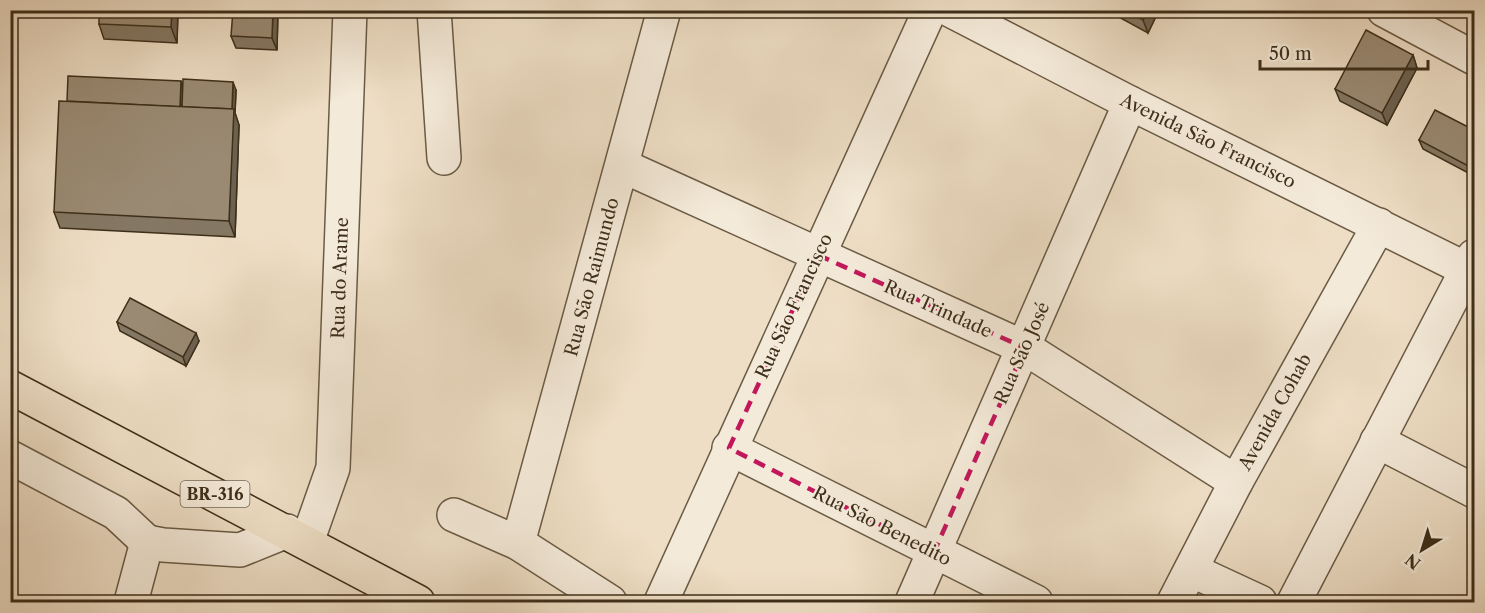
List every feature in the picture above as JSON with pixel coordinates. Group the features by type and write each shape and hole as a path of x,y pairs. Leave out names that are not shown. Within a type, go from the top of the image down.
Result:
{"highway":[{"name":"BR-316","path":"10,387 297,536 418,603"}],"street":[{"name":"Rua do Arame","path":"297,536 333,468 350,10"},
{"path":"434,10 444,158"},
{"name":"Rua São Raimundo","path":"518,543 664,10"},
{"name":"Rua São Francisco","path":"660,603 930,10"},
{"name":"Avenida São Francisco","path":"950,10 1130,103 1379,225 1472,266"},
{"path":"1384,10 1474,58"},
{"name":"Rua São José","path":"912,603 1130,103"},
{"name":"Rua Trindade","path":"623,166 1025,348 1236,482"},
{"name":"Avenida Cohab","path":"1174,603 1236,482 1379,225"},
{"path":"1294,603 1377,441 1472,266"},
{"path":"1377,441 1474,491"},
{"name":"Rua São Benedito","path":"729,448 1036,603"},
{"path":"10,457 116,513 147,542 240,550 297,536"},
{"path":"454,516 518,543 610,603"},
{"path":"131,603 147,542"},
{"path":"1191,570 1260,603"}],"highlighted area":[{"path":"818,255 1025,348 934,552 729,448"}],"building":[{"path":"99,10 172,10 171,27 99,24"},
{"path":"233,10 273,10 272,38 231,36"},
{"path":"1125,10 1148,10 1143,20"},
{"path":"1366,30 1413,55 1382,113 1335,89"},
{"path":"68,76 181,81 180,107 67,101"},
{"path":"183,79 233,82 232,109 182,107"},
{"path":"59,101 234,109 229,221 54,212"},
{"path":"1435,110 1474,130 1474,169 1419,140"},
{"path":"130,298 196,333 183,357 117,322"}]}
